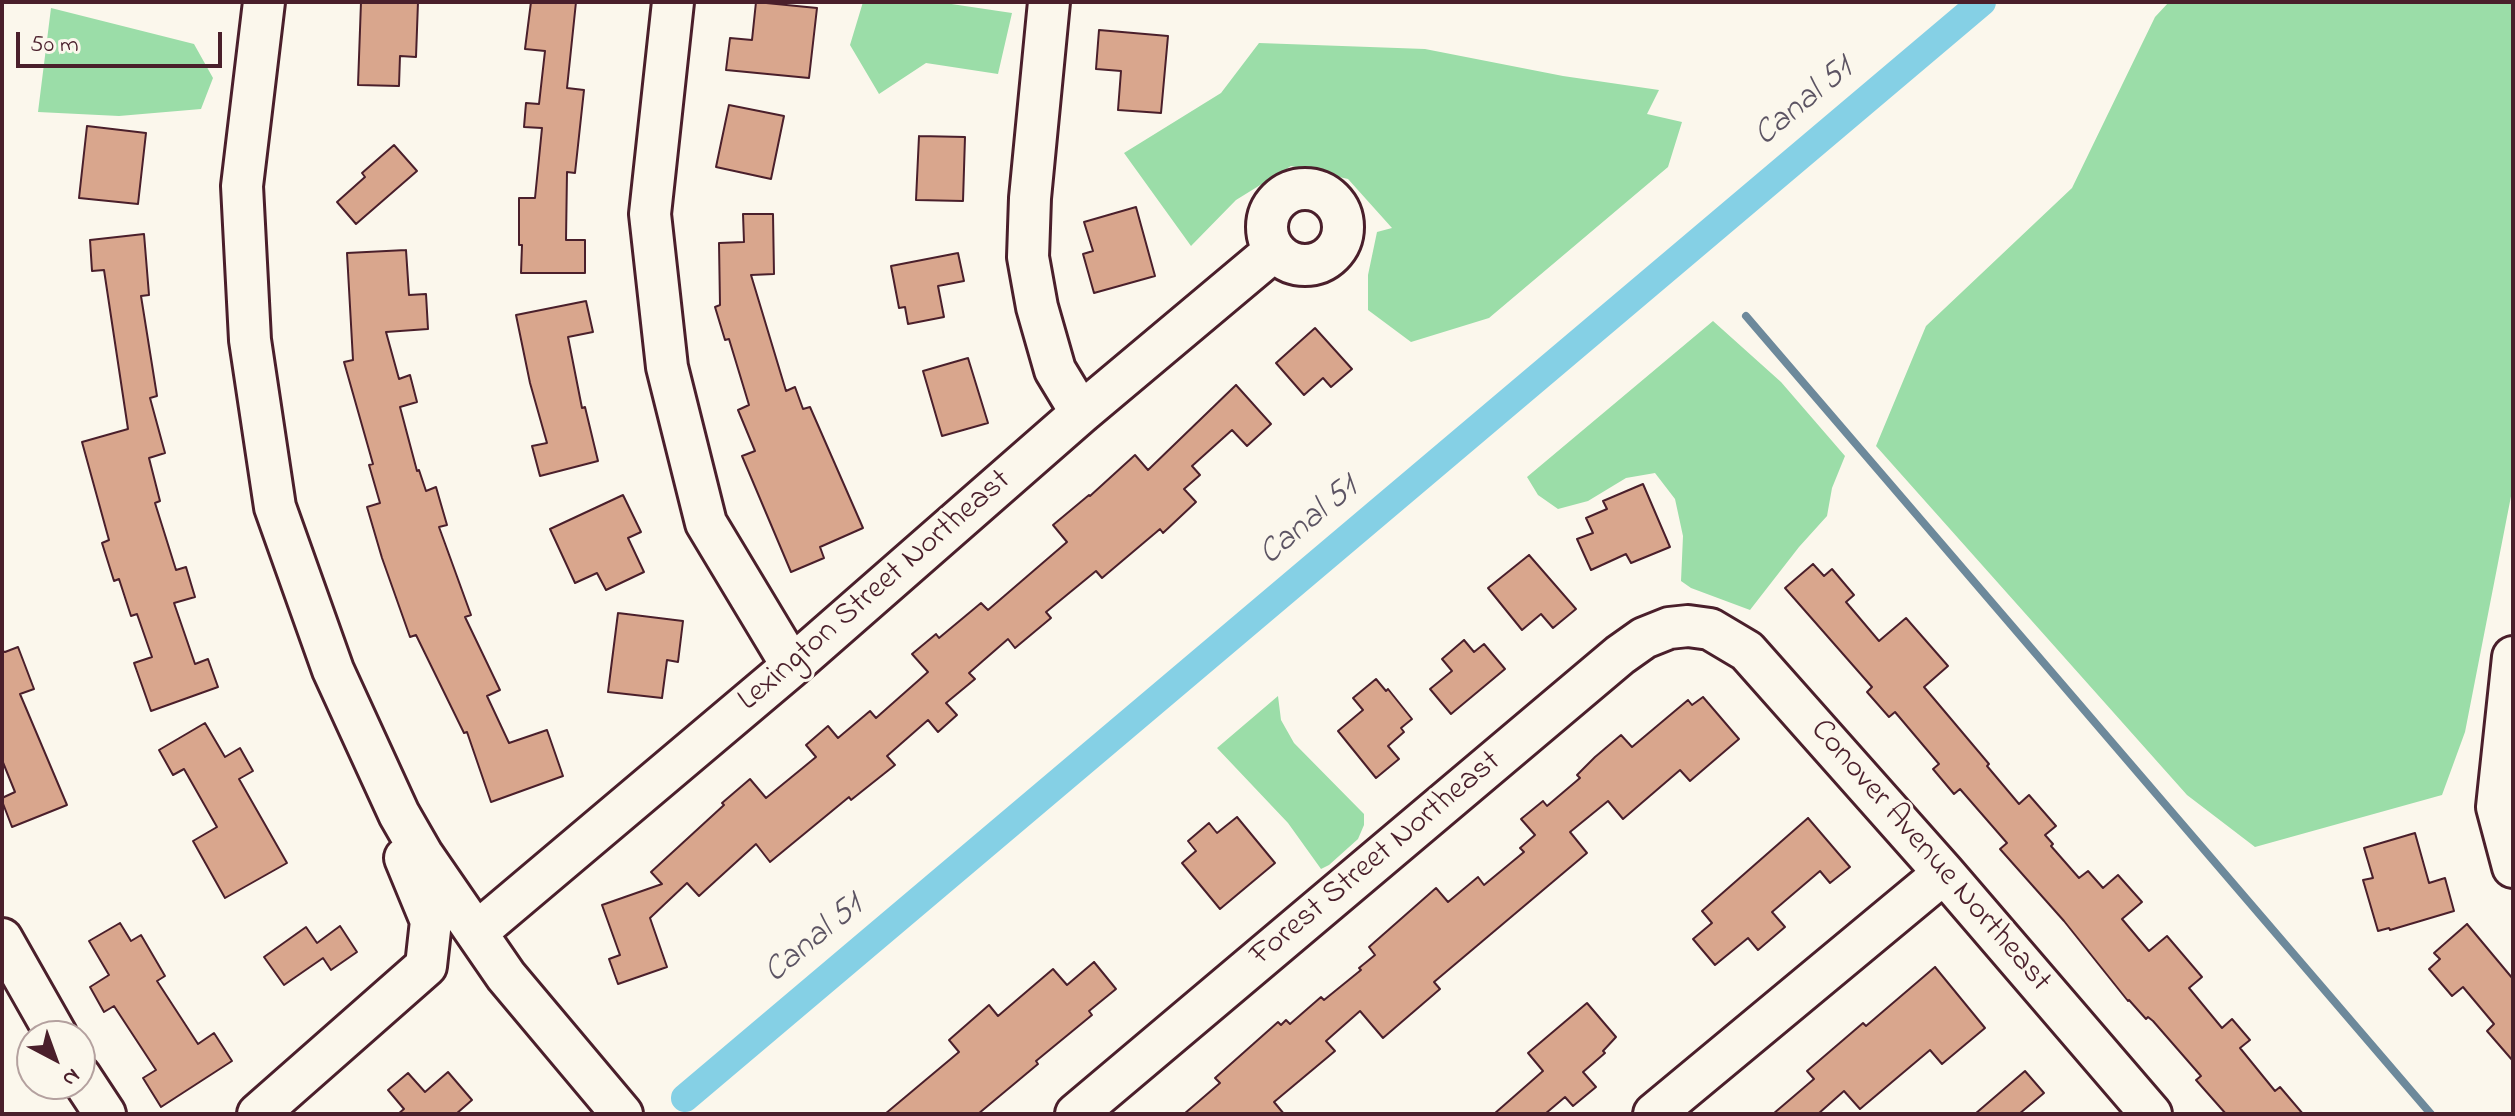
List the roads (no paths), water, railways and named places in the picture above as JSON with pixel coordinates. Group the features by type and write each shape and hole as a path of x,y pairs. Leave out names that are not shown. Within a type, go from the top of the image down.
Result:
{"street":[{"path":"264,2 242,186 250,340 275,507 333,670 399,814 422,854 506,976 622,1114"},
{"path":"673,2 650,214 667,367 706,523 792,666"},
{"path":"1049,2 1030,198 1028,257 1037,307 1055,370 1081,413"},
{"name":"Lexington Street Northeast","path":"477,932 1274,251"},
{"name":"Conover Avenue Northeast","path":"1688,626 1710,629 1747,651 1944,873 2151,1114"},
{"name":"Forest Street Northeast","path":"1076,1114 1620,655 1644,638 1669,628 1688,626"},
{"path":"2513,657 2497,807 2513,867"},
{"path":"258,1114 426,966 431,921 405,859 399,814"},
{"path":"1654,1114 1944,873"},
{"path":"2,939 48,1020"}],"waterway":[{"name":"Canal 51","path":"685,1098 1982,2"},
{"path":"1746,316 2431,1114"}]}
